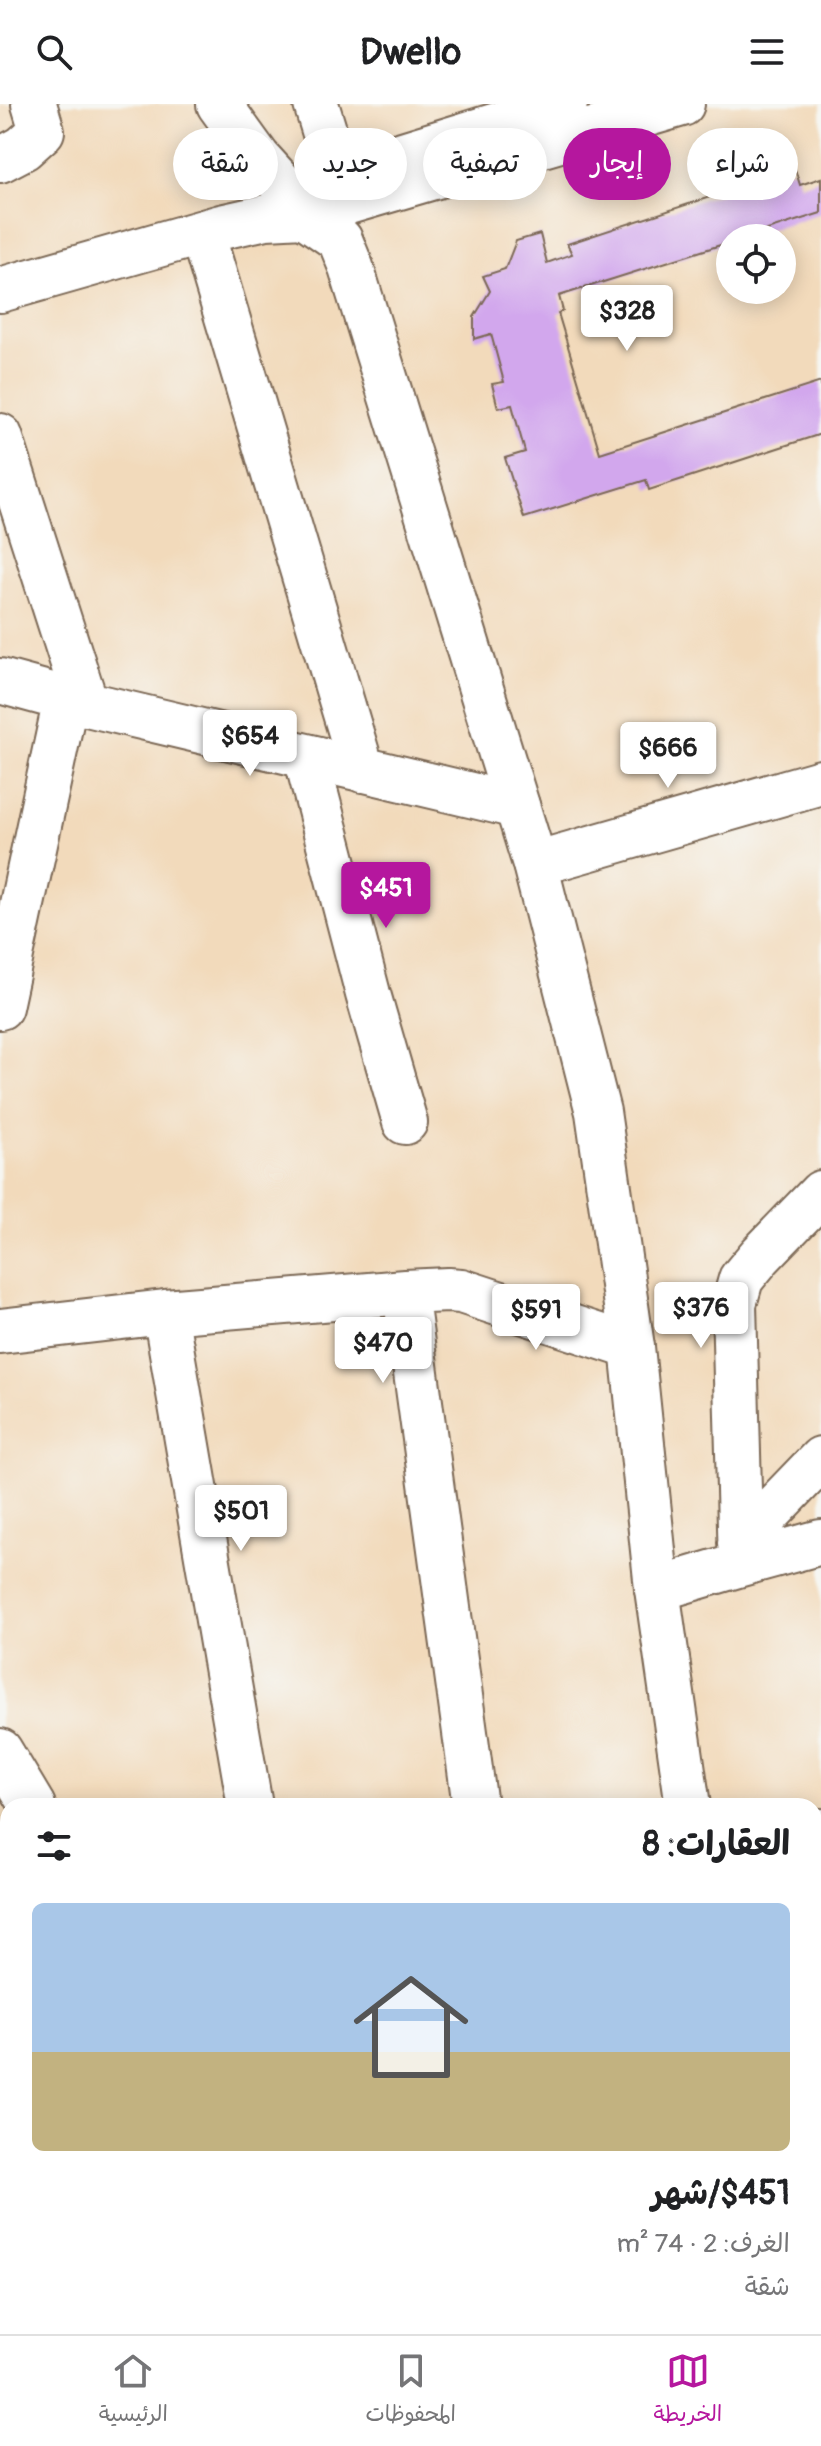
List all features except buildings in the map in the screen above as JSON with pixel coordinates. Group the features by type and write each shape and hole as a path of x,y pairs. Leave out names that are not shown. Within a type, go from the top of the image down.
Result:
{"street":[{"path":"0,160 23,148 42,131 34,104"},
{"path":"219,104 258,158 286,208"},
{"path":"316,104 365,306 535,864 598,1112 632,1347 657,1589 687,1798"},
{"path":"286,208 341,205 565,104"},
{"path":"0,290 286,208 341,205 682,104"},
{"path":"202,233 362,770"},
{"path":"0,436 76,702 15,868 0,1007"},
{"path":"0,681 76,702 517,806"},
{"path":"306,756 405,1122"},
{"path":"535,864 821,782"},
{"path":"741,1553 734,1304 741,1279 821,1193"},
{"path":"0,1331 165,1312 448,1290 461,1291 632,1347"},
{"path":"405,1292 474,1798"},
{"path":"165,1312 249,1798"},
{"path":"741,1553 821,1459"},
{"path":"657,1589 741,1553 821,1542"},
{"path":"0,1751 28,1798"}]}
